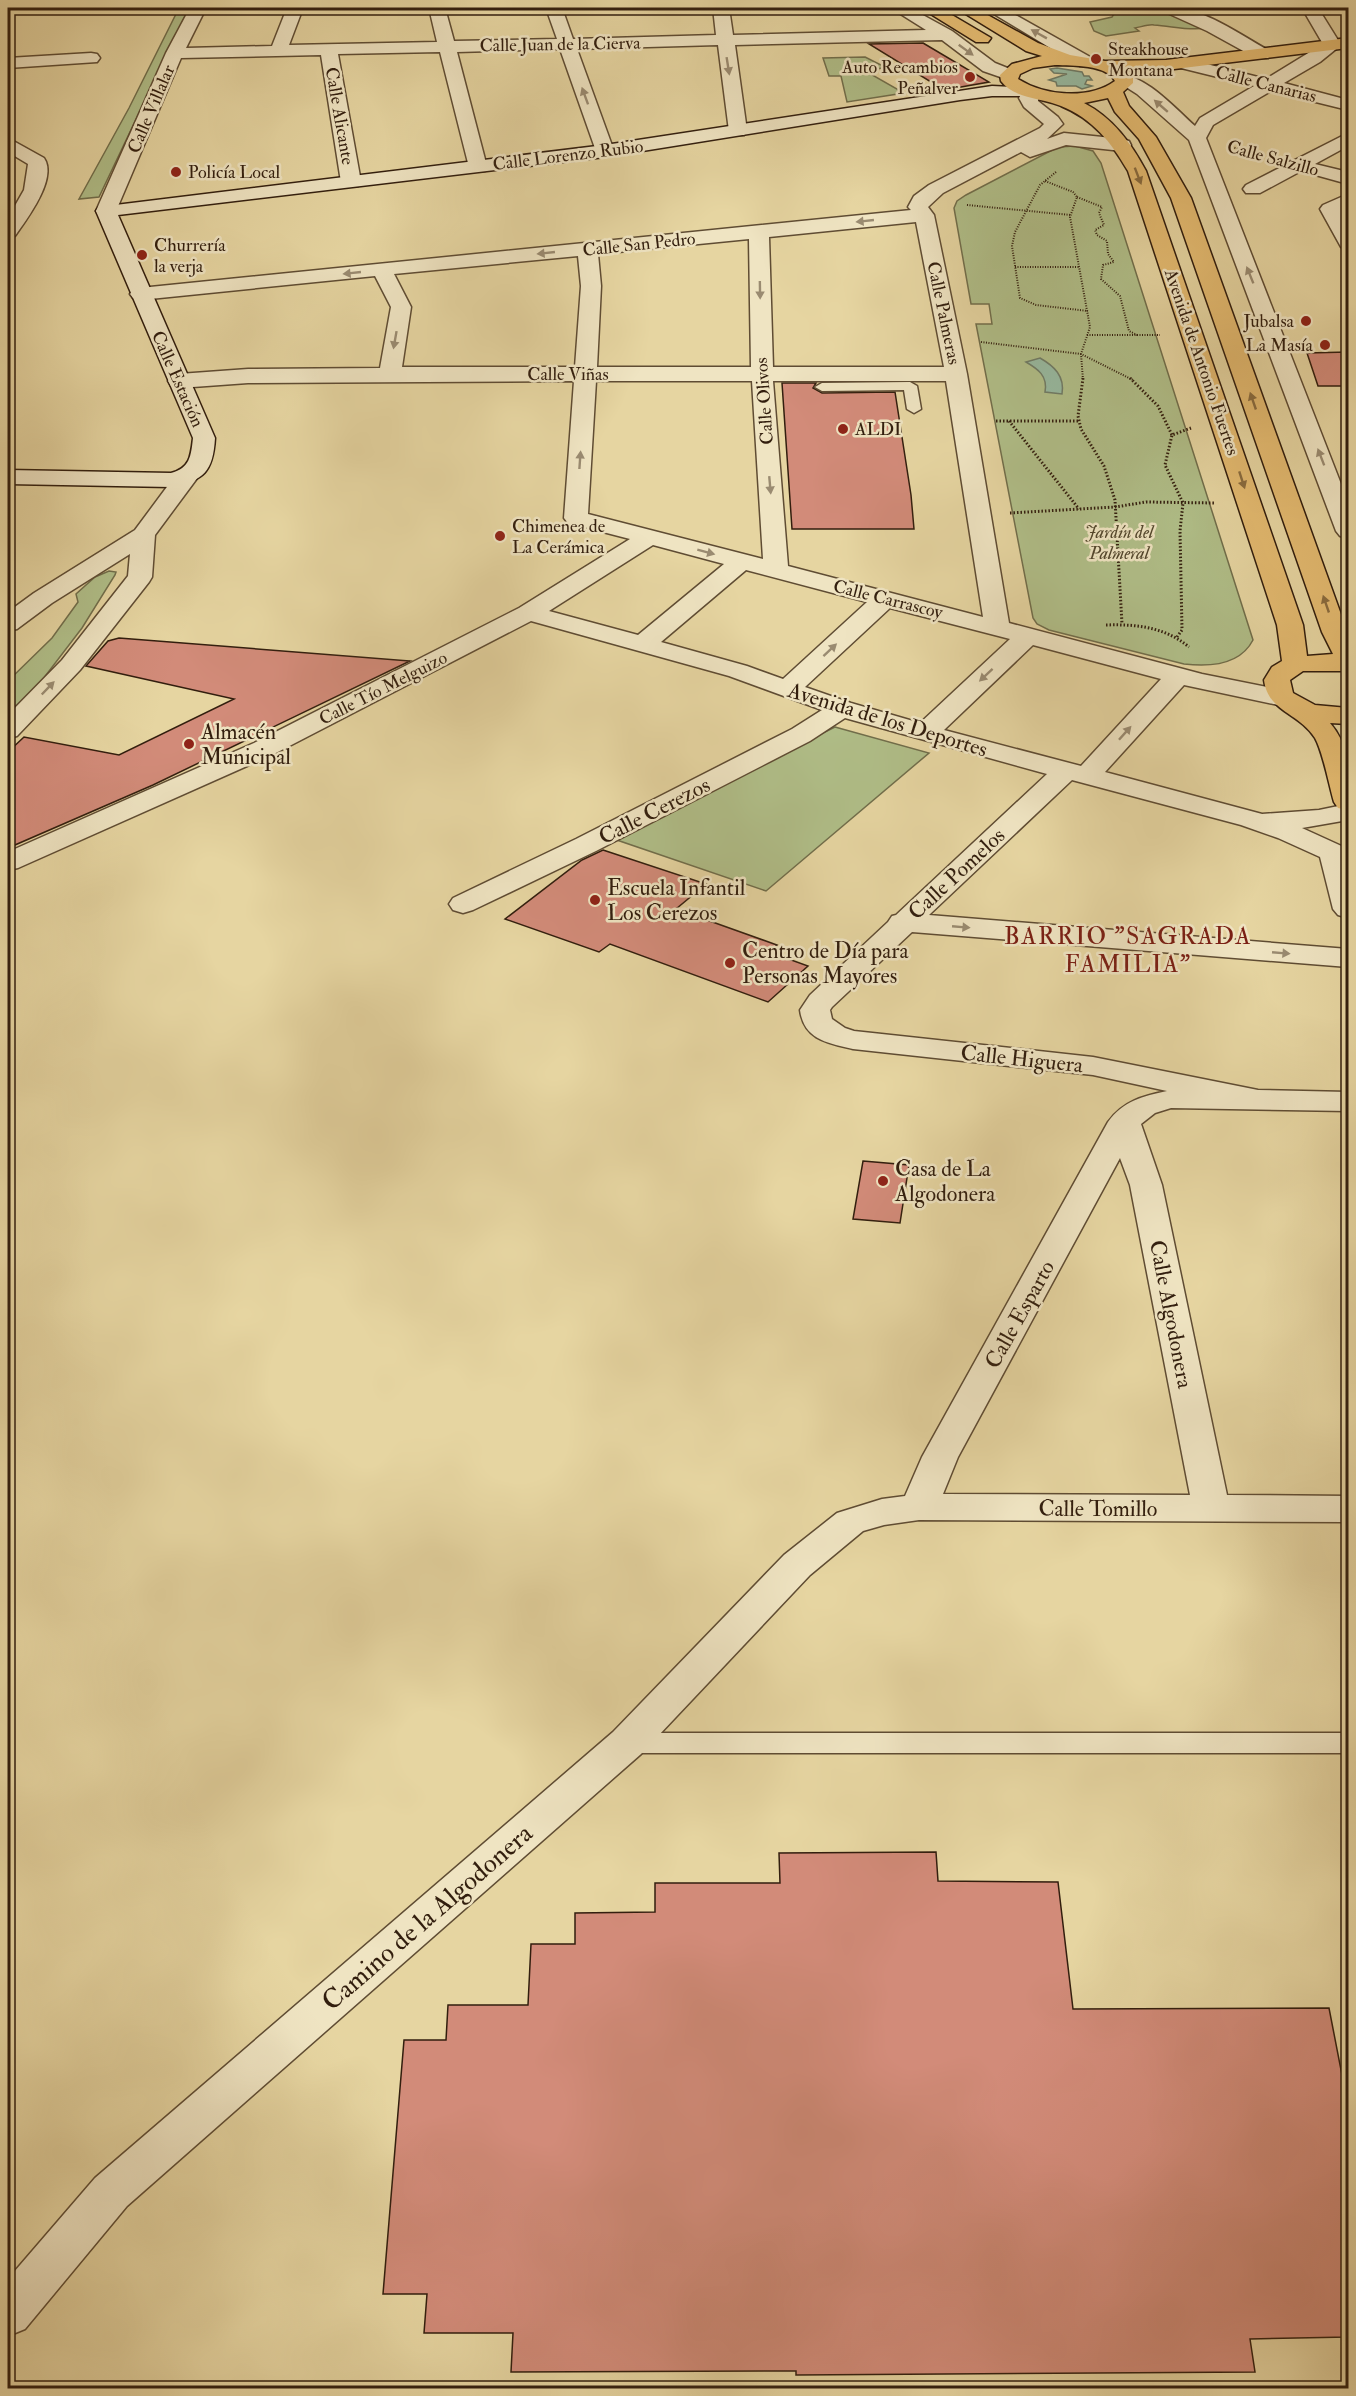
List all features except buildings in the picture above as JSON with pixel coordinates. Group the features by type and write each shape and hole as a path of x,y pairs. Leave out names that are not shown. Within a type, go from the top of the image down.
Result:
{"main road":[{"path":"929,8 1007,62 1080,61"},
{"path":"964,8 1045,54 1106,66 1175,64 1340,44"},
{"path":"1007,62 1010,81 1029,92 1053,97 1095,97 1119,86 1128,76 1175,64"},
{"path":"1106,66 1117,71 1119,86"},
{"name":"Avenida de Antonio Fuertes","path":"1119,86 1121,108 1147,137 1181,198 1335,632 1348,658"},
{"name":"Avenida de Antonio Fuertes","path":"1053,97 1092,112 1122,145 1137,171 1290,625 1290,687"},
{"path":"1290,687 1322,661 1348,663"},
{"path":"1290,687 1334,716 1348,716"},
{"path":"1290,687 1328,737 1348,802"}],"street":[{"name":"Calle Villalar","path":"106,211 175,53 198,8"},
{"path":"278,51 296,8"},
{"path":"437,8 478,166"},
{"path":"554,8 605,151"},
{"path":"721,8 738,130"},
{"path":"899,8 946,35 989,67 1007,62"},
{"path":"992,8 1080,61"},
{"path":"1171,8 1213,27 1262,54"},
{"path":"1197,138 1206,122 1267,84 1340,44 1310,8"},
{"name":"Calle Juan de la Cierva","path":"175,53 946,35"},
{"name":"Calle Alicante","path":"329,50 351,182"},
{"path":"8,63 91,58"},
{"path":"960,95 984,88 1007,62"},
{"name":"Calle Canarias","path":"1175,64 1348,105"},
{"path":"1119,86 1143,90 1197,138 1348,531"},
{"path":"1303,93 1348,86"},
{"path":"1029,92 1030,103 1054,124 1046,132 936,189 921,200 918,207 931,208 984,174 1056,140 1074,139 1122,145"},
{"name":"Calle Lorenzo Rubio","path":"106,211 605,151 960,95 1029,92"},
{"path":"1253,189 1348,139"},
{"path":"8,144 37,162 39,171 30,197 9,227"},
{"name":"Calle Salzillo","path":"1299,165 1348,178"},
{"path":"1348,200 1330,209 1348,243"},
{"name":"Calle San Pedro","path":"140,294 759,232 931,208"},
{"name":"Calle Palmeras","path":"931,208 949,334 997,627"},
{"name":"Calle Estación","path":"8,624 43,598 143,535 186,477 196,470 202,460 204,438 106,211"},
{"name":"Calle Olivos","path":"759,232 762,375 776,570"},
{"path":"585,374 591,286 586,249"},
{"path":"381,270 401,307 390,374"},
{"name":"Calle Viñas","path":"179,381 248,376 390,374 956,374"},
{"name":"Calle Carrascoy","path":"585,374 576,518 1189,678 1242,688 1290,687"},
{"path":"8,477 163,480 186,477"},
{"path":"8,730 71,665 140,577 143,535"},
{"name":"Calle Tío Melguizo","path":"8,862 263,749 528,613 650,537"},
{"path":"643,644 742,561"},
{"path":"787,689 886,598"},
{"name":"Avenida de los Deportes","path":"528,613 738,671 842,709 925,733 1251,819"},
{"path":"925,733 1029,636"},
{"name":"Calle Pomelos","path":"821,1001 902,922 1189,678"},
{"name":"Calle Cerezos","path":"463,904 801,735 842,709"},
{"path":"1251,819 1304,820 1330,818 1348,812"},
{"path":"1251,819 1341,855 1348,909"},
{"path":"902,922 1348,958"},
{"name":"Calle Higuera","path":"821,1001 816,1010 817,1023 834,1035 854,1040 1093,1066 1254,1099"},
{"name":"Calle Higuera","path":"1124,1122 1144,1106 1171,1099 1348,1101"},
{"name":"Calle Esparto","path":"919,1508 940,1457 1124,1122"},
{"name":"Calle Algodonera","path":"1124,1122 1146,1185 1211,1508"},
{"name":"Calle Tomillo","path":"850,1522 882,1512 919,1508 1211,1508 1345,1511"},
{"name":"Camino de la Algodonera","path":"8,2314 111,2192 627,1743 797,1565 850,1522"}],"lane":[{"path":"822,387 910,386 914,409"},
{"path":"627,1743 1348,1743"}],"path":[{"name":"Calle Salzillo","path":"1197,138 1299,165"},
{"path":"1056,140 1078,155 1081,160 1058,171 1040,185 1015,232 1012,246 1020,298 1036,305 1088,311"},
{"path":"1045,181 1102,207 1099,213 1104,225 1095,230 1096,235 1107,241 1108,254 1114,262 1104,265 1101,270 1101,279 1120,296 1129,331 1137,335"},
{"path":"1077,197 1071,215 1073,239 1090,327 1081,354 1083,386 1079,421 1081,429 1104,466 1115,507 1122,624"},
{"path":"931,208 1028,210 1071,215"},
{"path":"1015,267 1079,267"},
{"path":"949,334 988,344 1081,354 1133,380 1158,406 1172,435 1166,465 1183,502 1180,531 1182,630 1177,637"},
{"path":"1087,335 1193,336"},
{"path":"964,421 1079,421"},
{"path":"1009,421 1079,509"},
{"path":"1172,435 1196,426 1223,423"},
{"path":"979,515 1115,507 1146,502 1249,503"}],"green space":[{"path":"179,8 189,8 99,197 79,199 129,108"},
{"path":"1146,8 1165,8 1207,28 1187,29 1150,25 1135,28 1139,31 1106,36 1094,31 1090,22 1112,17 1114,14"},
{"path":"865,57 885,67 867,72 904,93 847,102 841,76 829,76 823,58"},
{"name":"Jardín del Palmeral","path":"1075,146 1093,151 1101,163 1253,640 1240,655 1223,662 1204,665 1184,664 1049,630 1037,624 1033,618 976,324 992,324 989,304 971,304 954,208 957,201 966,195 1058,147"},
{"path":"109,571 116,572 115,575 82,628 30,696 8,717 8,681 52,638 78,602 76,594 95,577"},
{"path":"835,727 929,753 766,891 611,838"}],"shaded area":[{"path":"1050,69 1082,72 1084,76 1089,76 1092,80 1087,80 1085,84 1092,86 1082,89 1076,86 1057,86 1056,82 1049,80 1067,74 1054,73"},
{"path":"1040,358 1057,372 1062,382 1062,394 1045,392 1043,377 1038,370 1026,362"}],"place":[{"name":"Steakhouse Montana","path":"1096,59"},
{"name":"Auto Recambios Peñalver","path":"970,77"},
{"name":"Policía Local","path":"176,172"},
{"name":"Churrería la verja","path":"142,255"},
{"name":"Jubalsa","path":"1306,321"},
{"name":"La Masía","path":"1325,345"},
{"name":"ALDI","path":"843,429"},
{"name":"Chimenea de La Cerámica","path":"500,536"},
{"name":"Almacén Municipal","path":"189,744"},
{"name":"Escuela Infantil Los Cerezos","path":"595,900"},
{"name":"Centro de Día para Personas Mayores","path":"730,963"},
{"name":"Casa de La Algodonera","path":"883,1181"}],"district":[{"name":"BARRIO \"SAGRADA FAMILIA\"","path":"1128,950"}]}
